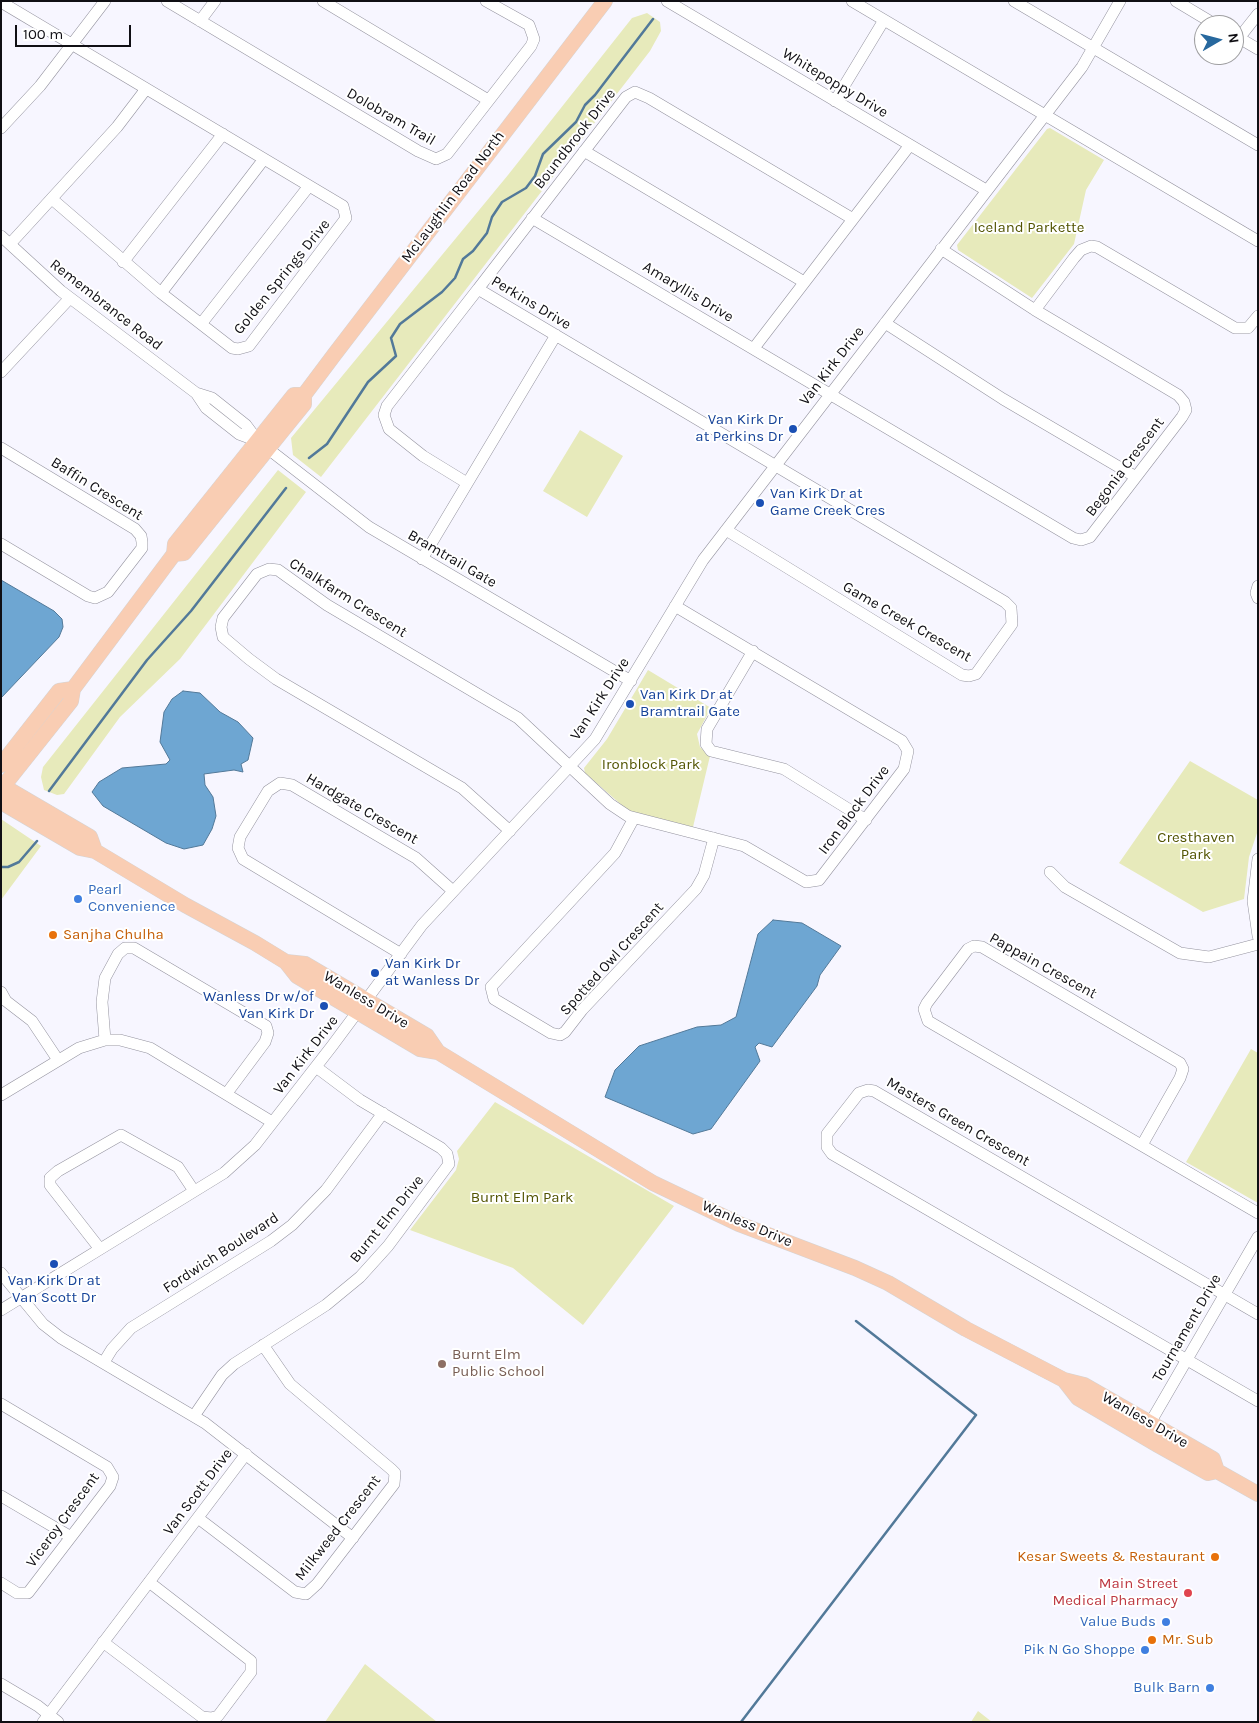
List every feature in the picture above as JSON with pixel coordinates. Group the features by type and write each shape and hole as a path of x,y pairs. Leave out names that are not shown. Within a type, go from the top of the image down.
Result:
{"main road":[{"name":"McLaughlin Road North","path":"2,787 71,701 73,689 174,554 184,553 262,445 304,404 304,395 605,1"},
{"name":"McLaughlin Road North","path":"1,765 59,691 73,689"},
{"name":"Wanless Drive","path":"2,787 90,837 95,851"},
{"name":"Wanless Drive","path":"1,802 80,848 95,851 286,962 305,964 362,1007 427,1036 438,1052 653,1183 739,1224 855,1268 888,1283 966,1329 1064,1380 1078,1398 1146,1429 1208,1473 1217,1471 1258,1494"}],"street":[{"path":"1,128 40,86 105,1"},
{"name":"Dolobram Trail","path":"167,1 432,158 440,158 447,154 531,46 534,39 529,25 486,1"},
{"path":"200,21 215,1"},
{"path":"323,1 488,100"},
{"name":"Whitepoppy Drive","path":"667,1 986,190"},
{"path":"852,1 1258,241"},
{"path":"1014,1 1258,145"},
{"name":"Van Kirk Drive","path":"1,1310 194,1191 238,1162 255,1145 362,1007 422,925 571,767 600,733 703,560 829,393 1044,115 1093,48 1120,1"},
{"path":"1176,1 1199,15"},
{"name":"Golden Springs Drive","path":"1,2 343,206 346,213 345,222 249,346 243,349 232,348 161,293 52,199"},
{"path":"1244,29 1258,14"},
{"path":"835,101 884,20"},
{"path":"1244,41 1258,49"},
{"path":"10,244 118,127 146,89"},
{"name":"Boundbrook Drive","path":"478,289 626,97 638,93 853,219"},
{"path":"124,262 223,134"},
{"path":"754,348 910,145"},
{"path":"584,151 804,282"},
{"path":"161,293 264,159"},
{"path":"201,324 308,186"},
{"name":"Amaryllis Drive","path":"532,218 829,393"},
{"name":"Remembrance Road","path":"1,236 70,298 196,394 212,398 246,426 262,445"},
{"path":"1035,310 1081,250 1091,246 1097,247 1234,328 1248,328 1258,316"},
{"name":"Begonia Crescent","path":"829,393 1077,539 1090,537 1184,414 1184,402 1178,394 1035,310 942,249"},
{"name":"Perkins Drive","path":"468,483 423,456 389,430 384,415 387,406 478,289 774,465"},
{"path":"1,372 70,298"},
{"path":"885,323 1003,399 1136,477"},
{"path":"422,559 556,335"},
{"name":"Bramtrail Gate","path":"262,445 369,527 631,681"},
{"name":"Baffin Crescent","path":"1,448 135,528 141,536 142,548 108,592 95,598 88,596 1,544"},
{"name":"Game Creek Crescent","path":"726,530 962,675 976,674 1012,624 1011,608 1005,602 774,465"},
{"name":"Chalkfarm Crescent","path":"510,831 462,788 276,679 226,641 221,627 223,618 256,574 268,569 278,570 327,605 518,718 571,767"},
{"path":"1258,586 1256,593 1258,598"},
{"name":"Iron Block Drive","path":"571,767 610,804 634,818 714,838 755,851 799,879 810,882 823,876 904,768 908,750 902,742 675,606"},
{"path":"753,651 707,729 706,744 711,751 784,769 866,820"},
{"name":"Hardgate Crescent","path":"401,954 243,859 238,848 240,837 268,791 280,783 292,785 416,858 453,891"},
{"name":"Spotted Owl Crescent","path":"634,818 615,853 493,983 491,993 494,999 551,1033 560,1035 568,1030 582,1010 696,889 704,875 714,838"},
{"path":"1258,859 1253,901 1258,936"},
{"path":"1050,872 1065,887 1180,953 1209,957 1258,944"},
{"name":"Pappain Crescent","path":"974,946 982,947 1180,1063 1182,1074 1142,1145 928,1021 925,1016 927,1003 968,949 974,946"},
{"path":"105,1040 102,1002 104,978 118,954 125,948 134,948 266,1026 268,1034 265,1042 227,1094"},
{"path":"1,992 6,1001 32,1021 58,1060"},
{"path":"1,1095 84,1046 105,1040 120,1040 142,1045 272,1122"},
{"name":"Burnt Elm Drive","path":"194,1416 227,1370 262,1345 326,1305 360,1277 388,1246 447,1168 448,1157 444,1151 383,1113 316,1066"},
{"name":"Masters Green Crescent","path":"1258,1314 874,1091 868,1090 859,1093 828,1134 827,1147 832,1154 1258,1401"},
{"name":"Fordwich Boulevard","path":"104,1362 112,1349 131,1328 271,1242 292,1225 326,1190 383,1113"},
{"path":"100,1249 50,1185 50,1178 58,1171 121,1134 178,1167 194,1191"},
{"path":"1142,1145 1258,1213"},
{"name":"Tournament Drive","path":"1146,1429 1258,1237"},
{"name":"Van Scott Drive","path":"1,1273 43,1324 61,1338 194,1416 246,1454 46,1718"},
{"name":"Milkweed Crescent","path":"198,1518 299,1594 306,1594 314,1589 394,1484 394,1472 290,1384 262,1345"},
{"name":"Viceroy Crescent","path":"1,1404 107,1467 112,1474 110,1486 28,1592 17,1593 1,1583"},
{"path":"246,1454 353,1538"},
{"path":"1,1496 70,1537"},
{"path":"104,1642 202,1717 212,1718 218,1716 251,1672 251,1662 149,1582"},
{"path":"1,1684 46,1718 58,1722"}],"green space":[{"path":"647,13 660,22 661,31 650,51 321,477 293,455 291,438 508,175 632,18"},
{"name":"Iceland Parkette","path":"1050,128 1104,160 1086,190 1074,244 1032,298 958,250 957,245 1047,129"},
{"path":"580,430 623,456 587,517 543,491"},
{"path":"278,470 306,492 180,659 120,717 64,794 57,795 44,790 41,777 43,767"},
{"name":"Ironblock Park","path":"648,670 711,708 697,734 700,747 710,756 693,827 634,813 625,808 585,773 584,768 607,739"},
{"name":"Cresthaven Park","path":"1190,761 1258,800 1258,830 1249,857 1244,899 1203,912 1119,863"},
{"path":"1,819 41,846 1,900"},
{"path":"1251,1049 1258,1053 1258,1203 1186,1162"},
{"name":"Burnt Elm Park","path":"495,1102 674,1206 583,1325 513,1268 410,1230 456,1170 459,1159 457,1151"},
{"path":"365,1664 437,1722 325,1722"},
{"path":"978,1711 992,1722 971,1722"}],"water":[{"path":"1,580 54,611 62,619 63,627 59,637 1,698"},
{"path":"183,691 200,693 220,712 238,722 253,738 248,760 241,764 243,772 234,770 204,774 205,785 213,797 216,816 212,829 203,845 184,849 166,843 103,806 92,792 99,782 122,768 166,764 170,760 160,742 164,712 172,699"},
{"path":"773,920 802,923 841,946 820,975 817,986 772,1047 759,1043 755,1047 760,1061 711,1129 693,1134 605,1097 615,1070 639,1046 697,1027 721,1025 736,1017 758,934"}],"waterway":[{"path":"309,458 327,444 368,382 396,356 391,338 400,324 442,292 455,278 463,259 473,251 487,233 492,217 502,202 526,188 535,176 543,154 576,122 585,105 595,95 653,19"},
{"path":"49,791 147,660 191,611 286,488"},
{"path":"1,867 8,867 19,862 37,841"},
{"path":"741,1722 976,1415 856,1321"}],"place":[{"name":"Van Kirk Dr at Perkins Dr","path":"793,429"},
{"name":"Van Kirk Dr at Game Creek Cres","path":"760,503"},
{"name":"Van Kirk Dr at Bramtrail Gate","path":"630,704"},
{"name":"Pearl Convenience","path":"78,899"},
{"name":"Sanjha Chulha","path":"53,935"},
{"name":"Van Kirk Dr at Wanless Dr","path":"375,973"},
{"name":"Wanless Dr w/of Van Kirk Dr","path":"324,1006"},
{"name":"Van Kirk Dr at Van Scott Dr","path":"54,1264"},
{"name":"Burnt Elm Public School","path":"442,1364"},
{"name":"Kesar Sweets & Restaurant","path":"1215,1557"},
{"name":"Main Street Medical Pharmacy","path":"1188,1593"},
{"name":"Value Buds","path":"1166,1622"},
{"name":"Mr. Sub","path":"1152,1640"},
{"name":"Pik N Go Shoppe","path":"1145,1650"},
{"name":"Bulk Barn","path":"1210,1688"}]}
